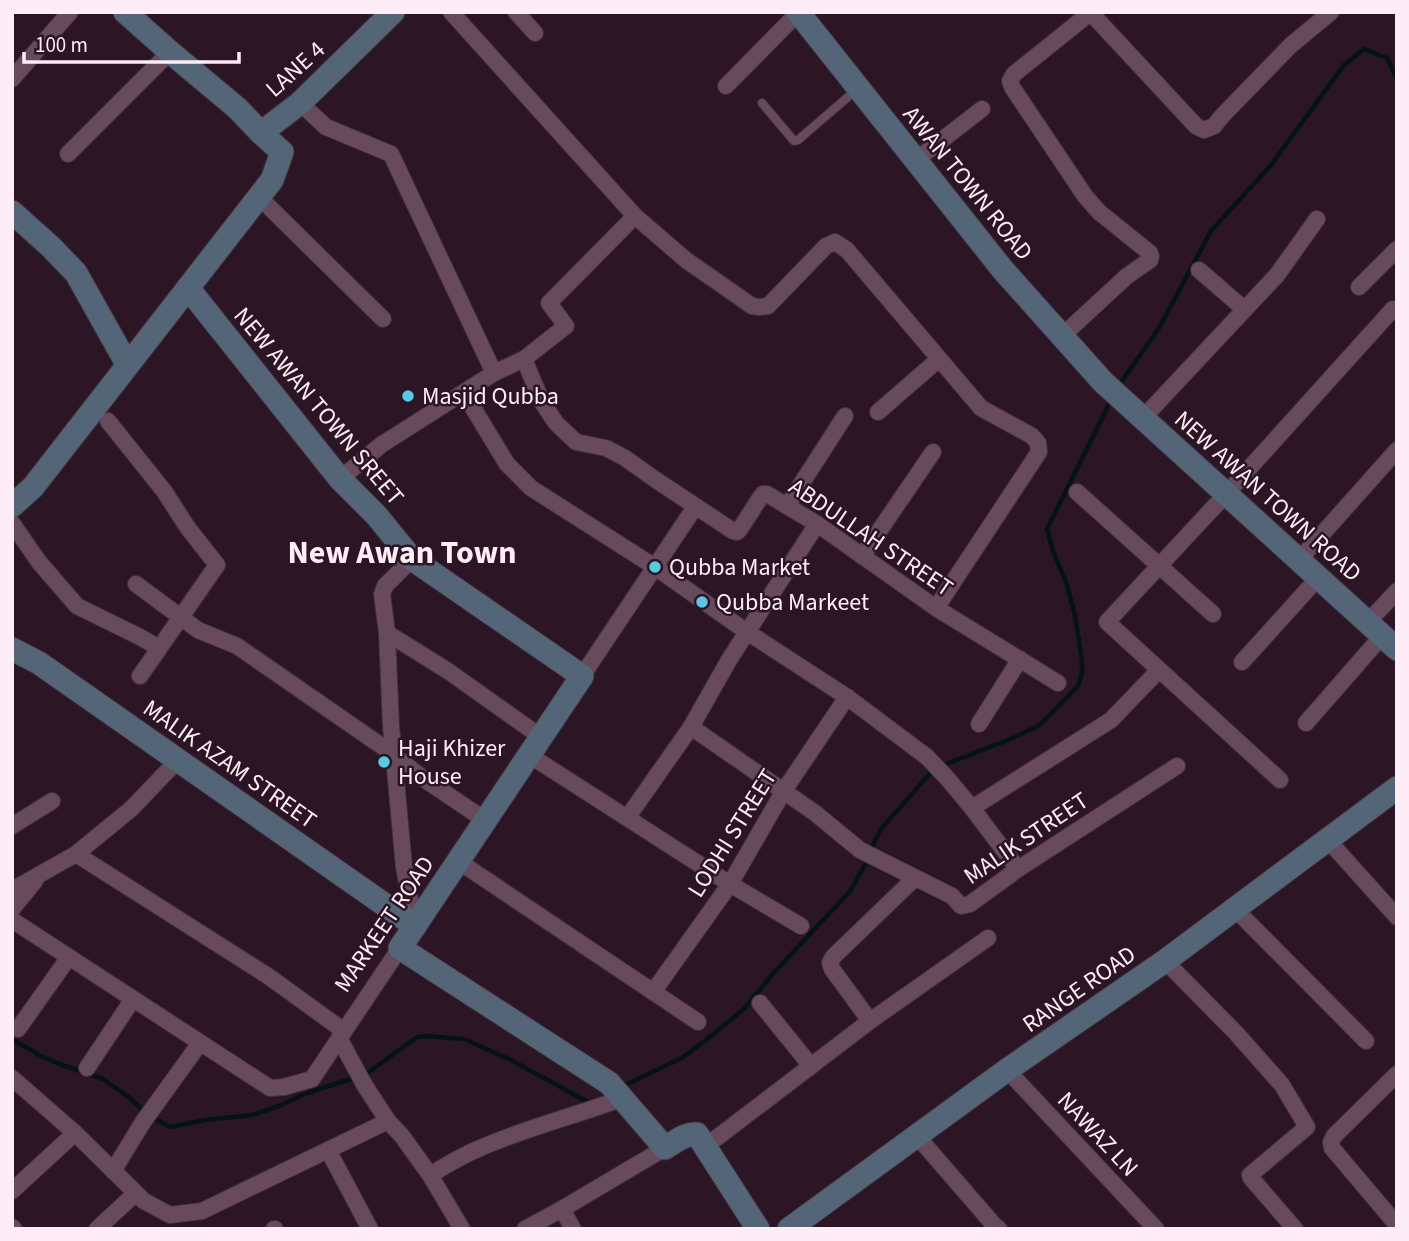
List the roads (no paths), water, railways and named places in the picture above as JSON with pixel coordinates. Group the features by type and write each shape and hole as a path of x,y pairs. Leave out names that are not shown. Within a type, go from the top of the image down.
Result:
{"street":[{"path":"12,79 70,12"},
{"path":"12,506 33,487 272,180 282,152 237,108 125,12"},
{"name":"LANE 4","path":"261,133 300,103 393,12"},
{"path":"451,12 635,216 686,260 752,306 768,306 827,246 835,242 847,250 981,408 1032,436 1038,443 1040,452 936,608"},
{"path":"516,12 535,33"},
{"path":"726,86 798,12"},
{"name":"AWAN TOWN ROAD","path":"798,12 1003,270 1103,382"},
{"path":"1062,336 1152,256 1099,212 1085,196 1053,151 1010,81 1014,74 1090,13 1196,126 1204,130 1214,126 1291,45 1331,12"},
{"path":"68,154 170,52"},
{"path":"300,103 326,127 391,154 494,373"},
{"path":"916,160 982,109"},
{"path":"259,197 383,319"},
{"path":"12,212 76,273 127,364"},
{"path":"340,479 381,445 494,373 524,359 566,326 549,303 635,216"},
{"path":"1143,418 1277,275 1317,219"},
{"path":"1359,287 1397,249"},
{"path":"1199,270 1244,309"},
{"name":"NEW AWAN TOWN SREET","path":"188,288 340,479 376,514 412,559 582,676"},
{"path":"1280,780 1107,622 1393,309"},
{"name":"ABDULLAH STREET","path":"524,359 541,402 556,424 576,442 606,448 625,458 733,531 740,529 763,494 767,495 817,524 936,608 1058,683"},
{"path":"878,412 939,359"},
{"name":"NEW AWAN TOWN ROAD","path":"1103,382 1382,636"},
{"path":"464,393 508,464 531,488 655,567 747,632 847,697 928,757 972,808 1018,869"},
{"path":"787,506 845,415"},
{"path":"108,421 164,491 217,565 140,676"},
{"path":"1299,560 1397,450"},
{"path":"862,556 933,452"},
{"path":"1077,492 1213,614"},
{"name":"MARKEET ROAD","path":"12,920 270,1088 312,1079 695,507"},
{"path":"12,523 39,562 77,606 159,648"},
{"path":"627,818 691,727 729,660 817,524"},
{"path":"412,559 383,590 404,867 415,926"},
{"path":"1242,662 1318,578"},
{"path":"136,584 198,630 237,646 485,820"},
{"path":"1306,723 1382,636 1397,591"},
{"path":"387,633 448,671 535,746 627,818 801,926"},
{"name":"MALIK AZAM STREET","path":"12,649 39,663 415,926"},
{"path":"979,724 1020,659"},
{"path":"972,808 1111,720 1159,670"},
{"name":"LODHI STREET","path":"653,992 730,884 783,792 847,697"},
{"name":"MALIK STREET","path":"691,727 814,813 860,850 952,895 961,906 970,904 1018,869 1177,766"},
{"path":"12,890 76,854 131,809 178,760"},
{"name":"RANGE ROAD","path":"789,1229 1007,1070 1164,961 1397,788"},
{"path":"12,826 52,801"},
{"path":"1327,839 1397,917"},
{"path":"76,854 268,976 341,1035 365,1086 430,1175 462,1229"},
{"path":"458,861 698,1022"},
{"path":"12,909 41,874"},
{"path":"870,1021 832,970 830,963 833,957 915,878"},
{"path":"1235,909 1366,1041"},
{"path":"706,1146 870,1021 988,938"},
{"path":"400,948 617,1092 665,1148"},
{"path":"18,1029 69,957"},
{"path":"1164,961 1236,1033 1282,1085 1307,1127 1250,1175 1295,1229"},
{"path":"87,1068 133,999"},
{"path":"760,1003 811,1066"},
{"path":"113,1171 200,1043"},
{"name":"NAWAZ LN","path":"1007,1070 1156,1229"},
{"path":"12,1078 75,1133 144,1201 170,1215 202,1211 388,1121"},
{"path":"1392,1229 1397,1225 1332,1148 1331,1142 1334,1136 1395,1079"},
{"path":"430,1175 476,1149 592,1110 617,1092"},
{"path":"12,1191 75,1133"},
{"path":"524,1229 691,1134 697,1135 706,1146 758,1229"},
{"path":"917,1136 995,1228"},
{"path":"328,1150 370,1229"},
{"path":"96,1229 136,1193"},
{"path":"562,1209 573,1229"}],"lane":[{"path":"762,103 794,141 859,88"}],"waterway":[{"path":"1118,387 1159,328 1211,231 1271,165 1344,65 1364,49 1387,58 1397,79"},
{"path":"941,766 1040,725 1078,686 1082,661 1075,615 1047,529 1112,398"},
{"path":"870,851 881,829 933,770"},
{"path":"621,1087 682,1058 744,1009 851,890 868,859"},
{"path":"152,1117 170,1127 252,1115 366,1074 417,1037 426,1036 464,1039 511,1060 588,1102 592,1101"},
{"path":"12,1039 59,1064 103,1079 145,1112"}],"place":[{"name":"Masjid Qubba","path":"408,396"},
{"name":"Qubba Market","path":"655,567"},
{"name":"Qubba Markeet","path":"702,602"},
{"name":"Haji Khizer House","path":"384,762"}],"district":[{"name":"New Awan Town","path":"402,552"}]}
